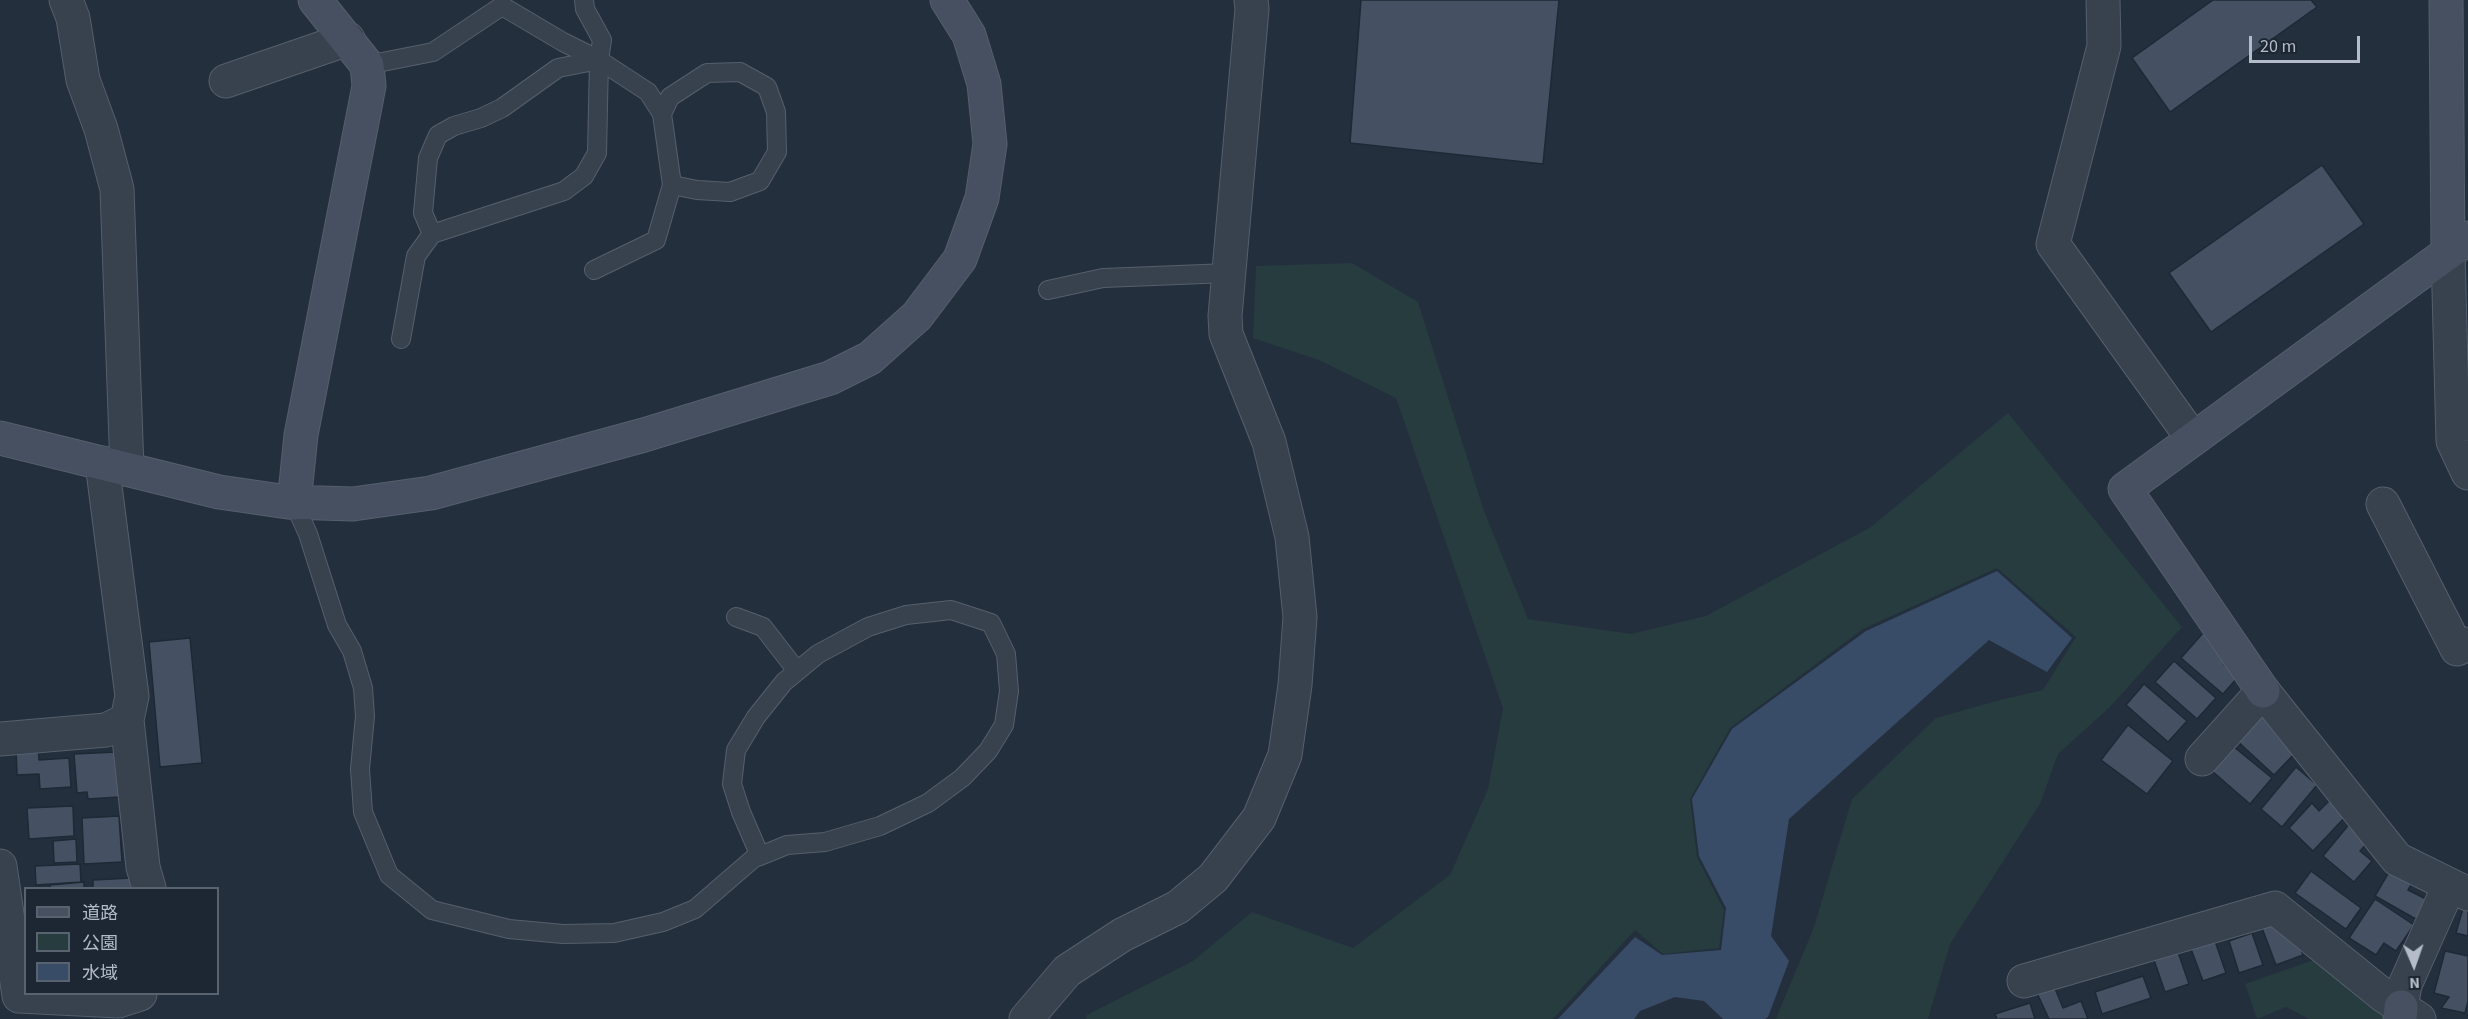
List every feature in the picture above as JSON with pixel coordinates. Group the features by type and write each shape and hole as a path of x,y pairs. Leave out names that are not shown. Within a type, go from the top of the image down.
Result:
{"street":[{"path":"66,0 73,18 83,80 101,129 117,189 115,466 132,696 127,720 143,867 149,887"},
{"path":"294,502 301,435 369,86 367,65 315,0"},
{"path":"0,438 219,492 294,502 353,504 431,493 644,435 830,378 870,358 917,316 960,259 982,198 990,144 984,84 969,35 947,0"},
{"path":"1026,1019 1067,971 1122,935 1178,907 1213,878 1259,818 1285,755 1295,685 1300,617 1292,537 1269,442 1226,334 1225,316 1251,0"},
{"path":"2103,0 2104,46 2054,244 2193,439"},
{"path":"2446,0 2458,246 2453,441 2468,472"},
{"path":"226,81 348,39"},
{"path":"2407,1015 2405,985 2459,890 2397,859 2263,691 2125,489 2458,246"},
{"path":"2383,504 2457,650 2468,644"},
{"path":"2202,759 2263,691"},
{"path":"0,739 106,730 127,720"},
{"path":"0,866 19,996 118,1001 134,995"},
{"path":"2024,981 2127,964 2275,908 2407,1015"}],"lane":[{"path":"401,339 416,256 432,234 564,191 584,176 597,153 599,60 602,40 585,9 584,0"},
{"path":"367,65 433,52 503,3 562,42 599,60 648,93 662,114 672,185 656,240 594,270"},
{"path":"432,234 423,213 428,158 438,135 454,126 481,118 502,108 558,68 599,60"},
{"path":"662,114 670,97 707,73 740,72 767,87 776,112 777,152 760,181 730,192 697,190 672,185"},
{"path":"1048,290 1103,278 1229,273"},
{"path":"294,502 308,534 337,626 352,651 363,688 365,716 360,769 363,812 389,876 432,910 509,929 563,934 614,933 663,922 695,909 754,858 760,856 788,845 825,842 880,826 928,803 962,778 988,751 1004,725 1009,692 1006,654 991,623 951,610 906,615 868,627 818,654 784,682 756,717 736,750 732,784 760,856"},
{"path":"736,617 763,627 797,671"}],"green space":[{"path":"1352,263 1418,302 1484,511 1528,619 1631,634 1706,616 1871,527 2008,413 2182,627 2110,707 2058,754 2040,804 1950,944 1928,1019 1776,1019 1814,927 1852,799 1936,718 2043,690 2076,637 1997,568 1863,629 1730,728 1690,799 1697,857 1724,910 1719,948 1663,954 1635,930 1553,1019 1086,1019 1087,1015 1193,961 1252,912 1353,948 1450,875 1488,789 1503,708 1396,398 1319,360 1253,338 1256,266"},
{"path":"2325,956 2394,1019 2309,1019 2286,1007 2257,1019 2245,984"}],"water":[{"path":"1997,571 2072,638 2047,672 1989,640 1789,819 1771,936 1789,961 1768,1017 1765,1019 1723,1019 1704,1001 1675,997 1640,1011 1634,1019 1558,1019 1635,937 1662,955 1721,950 1726,908 1699,856 1692,799 1732,729 1866,631"}],"building":[{"path":"1361,0 1559,0 1543,164 1350,143"},
{"path":"2213,0 2311,0 2317,7 2170,112 2132,58"},
{"path":"2322,165 2364,224 2211,332 2169,273"},
{"path":"2203,633 2230,657 2224,664 2238,677 2223,694 2181,658"},
{"path":"190,638 202,763 160,767 149,642"},
{"path":"2174,661 2216,698 2197,719 2155,682"},
{"path":"2144,684 2187,721 2168,742 2126,705"},
{"path":"2262,709 2284,728 2277,735 2296,752 2274,775 2235,739"},
{"path":"2128,725 2173,761 2147,794 2101,760"},
{"path":"38,747 39,760 69,758 71,787 40,789 39,774 17,775 16,748"},
{"path":"2234,747 2272,778 2250,804 2212,771"},
{"path":"116,752 119,797 88,799 87,792 77,793 74,754"},
{"path":"2296,767 2317,785 2282,827 2261,809"},
{"path":"2333,797 2349,813 2313,851 2289,828 2312,803 2319,811"},
{"path":"73,806 74,836 29,839 27,808"},
{"path":"119,816 122,862 84,864 82,818"},
{"path":"2351,822 2371,839 2360,851 2372,861 2354,882 2323,856"},
{"path":"76,839 77,862 54,863 53,841"},
{"path":"80,864 81,882 36,885 35,866"},
{"path":"2393,865 2415,878 2408,890 2432,902 2421,922 2375,896"},
{"path":"2311,871 2361,908 2346,929 2295,893"},
{"path":"131,878 132,887 93,887 93,880"},
{"path":"84,882 84,887 50,887 50,885"},
{"path":"2375,899 2414,925 2396,951 2384,943 2376,955 2349,938"},
{"path":"2464,905 2468,906 2468,936 2456,933"},
{"path":"2278,922 2292,927 2303,955 2276,965 2262,928"},
{"path":"2252,933 2263,965 2239,973 2229,941"},
{"path":"2215,941 2226,973 2203,981 2191,949"},
{"path":"2445,951 2468,956 2468,1001 2465,1013 2441,1008 2449,997 2434,993"},
{"path":"2178,952 2189,984 2165,992 2154,960"},
{"path":"2143,976 2151,998 2102,1014 2095,992"},
{"path":"2054,986 2063,1008 2081,1001 2088,1019 2049,1019 2037,993"},
{"path":"2030,1003 2035,1019 1997,1019 1995,1014"}]}
